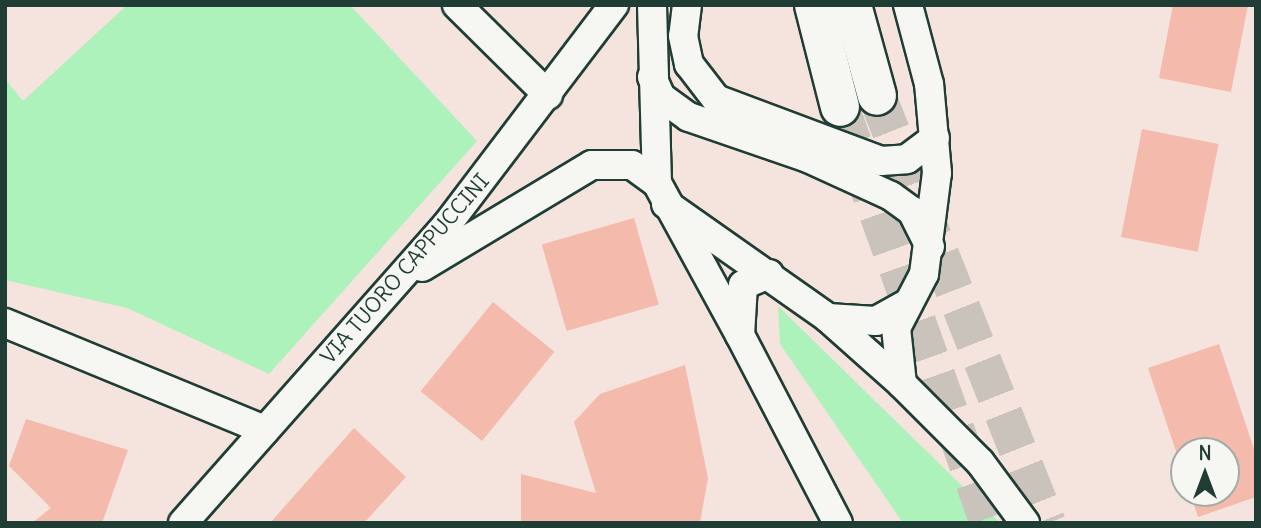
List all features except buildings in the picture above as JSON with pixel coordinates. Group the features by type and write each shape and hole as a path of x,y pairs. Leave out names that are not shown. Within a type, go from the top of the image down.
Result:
{"main road":[{"path":"814,5 840,107"},
{"path":"852,5 877,96"}],"street":[{"name":"VIA TUORO CAPPUCCINI","path":"183,523 393,286 587,47 614,5"},
{"path":"587,47 616,32 635,5"},
{"path":"652,5 652,77 662,193 838,523"},
{"path":"687,5 683,36 689,64 716,99 881,161 907,159 936,138"},
{"path":"902,384 896,340 930,247 936,138 908,5"},
{"path":"465,8 548,96"},
{"path":"652,77 662,97 689,117 808,158 891,196 912,211 930,247"},
{"path":"393,286 592,165 632,165 662,193 828,318 902,384 981,462 1025,523"},
{"path":"740,335 743,285 769,275"},
{"path":"828,318 876,321 907,304"},
{"path":"5,323 265,430"}],"green space":[{"path":"127,5 350,5 477,141 269,374 127,308 5,280 5,79 23,101"},
{"path":"778,306 1000,523 903,523 780,344"}],"tunnel":[{"path":"877,96 1047,523"},
{"path":"840,107 989,523"}]}
